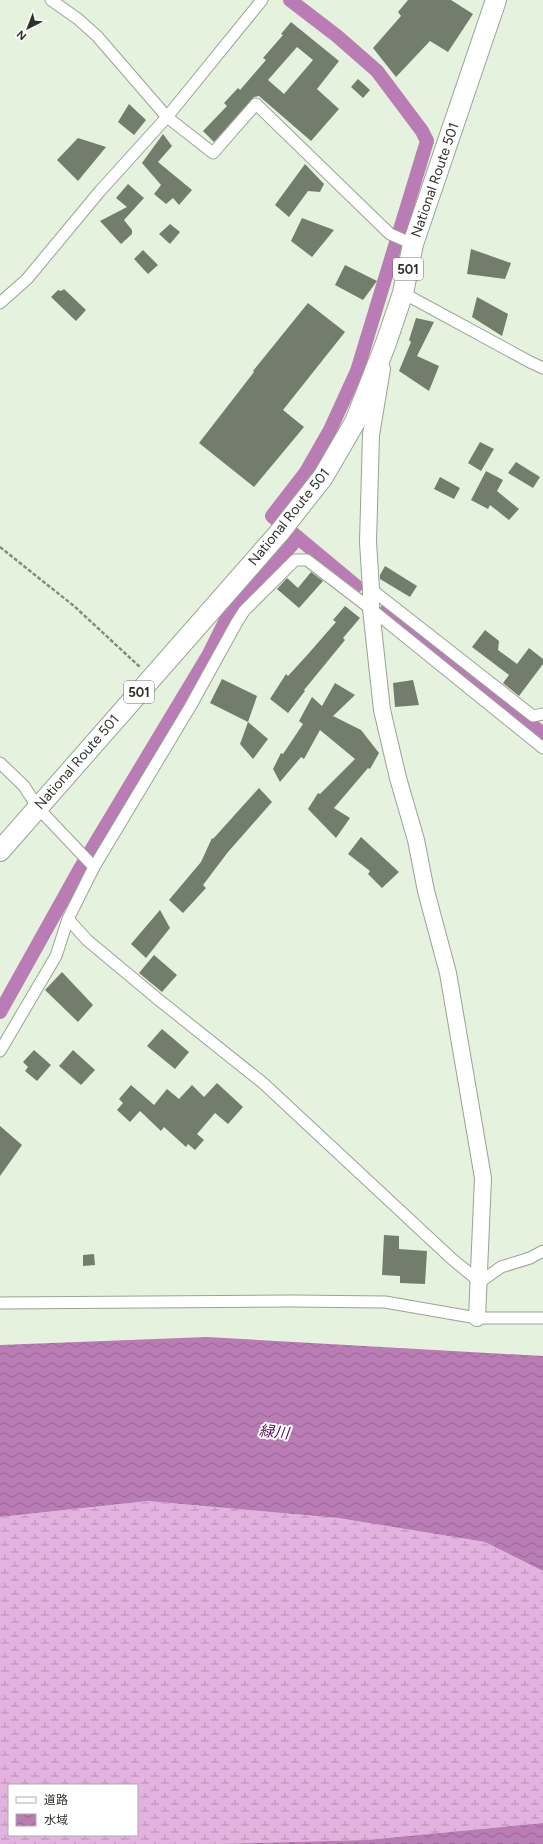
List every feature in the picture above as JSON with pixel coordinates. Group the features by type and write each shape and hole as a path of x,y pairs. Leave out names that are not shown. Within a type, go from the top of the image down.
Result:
{"highway":[{"name":"National Route 501","path":"0,851 283,528 323,477 356,422 403,293 409,242 496,0"}],"street":[{"path":"51,0 78,19 97,36 167,117 213,153 256,104 390,234 409,242"},
{"path":"0,303 27,279 100,191 167,117 262,0"},
{"path":"403,293 543,368"},
{"path":"386,343 371,436 368,542 371,609 382,710 398,778 416,840 426,891 448,973 483,1178 480,1282 477,1318"},
{"path":"0,1051 56,956 89,862 190,707 244,611 295,560 307,560 371,609 543,748"},
{"path":"371,588 533,716 543,714"},
{"path":"0,763 24,786 38,808 89,862"},
{"path":"68,919 87,940 263,1083 452,1259 480,1282"},
{"path":"480,1282 501,1267 530,1258 543,1251"},
{"path":"0,1303 294,1300 385,1302 477,1318 543,1318"}],"path":[{"path":"0,547 74,606 151,677"}],"green space":[{"path":"148,1501 338,1518 485,1542 543,1571 543,1823 366,1840 216,1844 0,1844 0,1517"}],"water":[{"name":"緑川","path":"207,1337 543,1356 543,1571 485,1542 338,1518 148,1501 0,1517 0,1345"},
{"path":"543,1823 543,1844 216,1844 366,1840"}],"building":[{"path":"408,0 451,0 473,14 448,52 430,41 396,77 373,48 401,16 398,12"},
{"path":"291,22 339,61 317,89 339,109 311,141 259,96 254,97 214,142 203,131 227,106 224,103 238,88 240,90 266,60 263,58 283,35 281,34","holes":["297,47 313,60 284,94 268,80"]},
{"path":"358,79 370,90 363,98 351,87"},
{"path":"129,104 146,120 134,135 118,122"},
{"path":"163,134 172,146 158,162 192,190 179,205 173,198 166,204 154,194 161,185 142,163"},
{"path":"78,138 106,147 78,181 57,160"},
{"path":"305,164 324,184 320,192 308,191 289,217 275,205"},
{"path":"128,184 144,198 124,220 132,230 132,234 121,244 100,221 127,207 116,198"},
{"path":"302,218 334,230 312,257 291,241"},
{"path":"170,224 180,232 170,244 159,234"},
{"path":"471,249 511,263 505,279 467,274"},
{"path":"143,250 158,265 148,274 134,259"},
{"path":"345,265 377,281 363,300 335,285"},
{"path":"64,289 86,310 76,321 51,297 58,290 61,291"},
{"path":"477,297 508,314 502,336 472,317"},
{"path":"308,303 345,332 283,410 304,427 254,487 199,443 254,372 253,371"},
{"path":"416,318 434,322 417,356 439,366 429,391 399,371 411,342 409,340"},
{"path":"480,442 494,449 481,471 468,463"},
{"path":"516,462 540,477 533,488 508,473"},
{"path":"486,471 503,480 497,491 519,509 509,520 490,505 488,509 471,500"},
{"path":"440,477 460,488 454,499 434,489"},
{"path":"385,566 417,586 410,597 380,579 380,575"},
{"path":"311,572 323,581 299,608 277,589 287,578 298,588"},
{"path":"345,606 360,618 343,638 345,640 304,690 305,691 288,713 270,699 286,674 288,676 336,622 333,620"},
{"path":"485,630 499,641 498,650 517,664 529,648 543,659 543,664 519,696 503,683 509,675 472,647"},
{"path":"222,679 257,696 248,722 210,703"},
{"path":"413,680 419,705 395,707 393,683"},
{"path":"335,683 355,695 333,716 361,730 379,753 370,769 368,768 334,808 350,818 336,838 308,809 318,793 320,794 355,759 320,730 304,759 301,757 280,782 273,769 281,753 283,754 303,724 299,721 312,697 322,706"},
{"path":"248,722 268,739 253,759 240,744"},
{"path":"259,788 272,802 228,852 203,885 206,888 183,913 169,900 201,862 212,838 213,839"},
{"path":"361,837 399,872 382,888 368,874 370,871 348,854"},
{"path":"160,910 170,928 146,958 131,944"},
{"path":"154,955 177,975 162,992 139,973"},
{"path":"62,972 93,1005 78,1022 45,990"},
{"path":"162,1029 189,1052 175,1069 147,1046"},
{"path":"34,1050 51,1065 37,1081 25,1071 28,1067 23,1062"},
{"path":"73,1050 95,1070 81,1085 59,1066"},
{"path":"217,1083 243,1107 228,1124 215,1113 197,1134 204,1140 195,1150 188,1144 186,1147 164,1127 161,1131 140,1111 130,1122 117,1110 123,1103 119,1099 131,1085 154,1105 167,1089 179,1099 192,1085 204,1097"},
{"path":"0,1126 22,1145 0,1176"},
{"path":"384,1235 399,1236 399,1249 427,1251 425,1284 400,1283 400,1276 382,1275"},
{"path":"94,1254 95,1265 83,1266 83,1255"}],"waterway":[{"path":"290,0 337,36 377,71 422,131 427,141 357,371 330,430 306,472 272,516 356,586"},
{"path":"0,1012 81,867 209,654 229,614 298,538"},
{"path":"386,611 543,734"}]}
